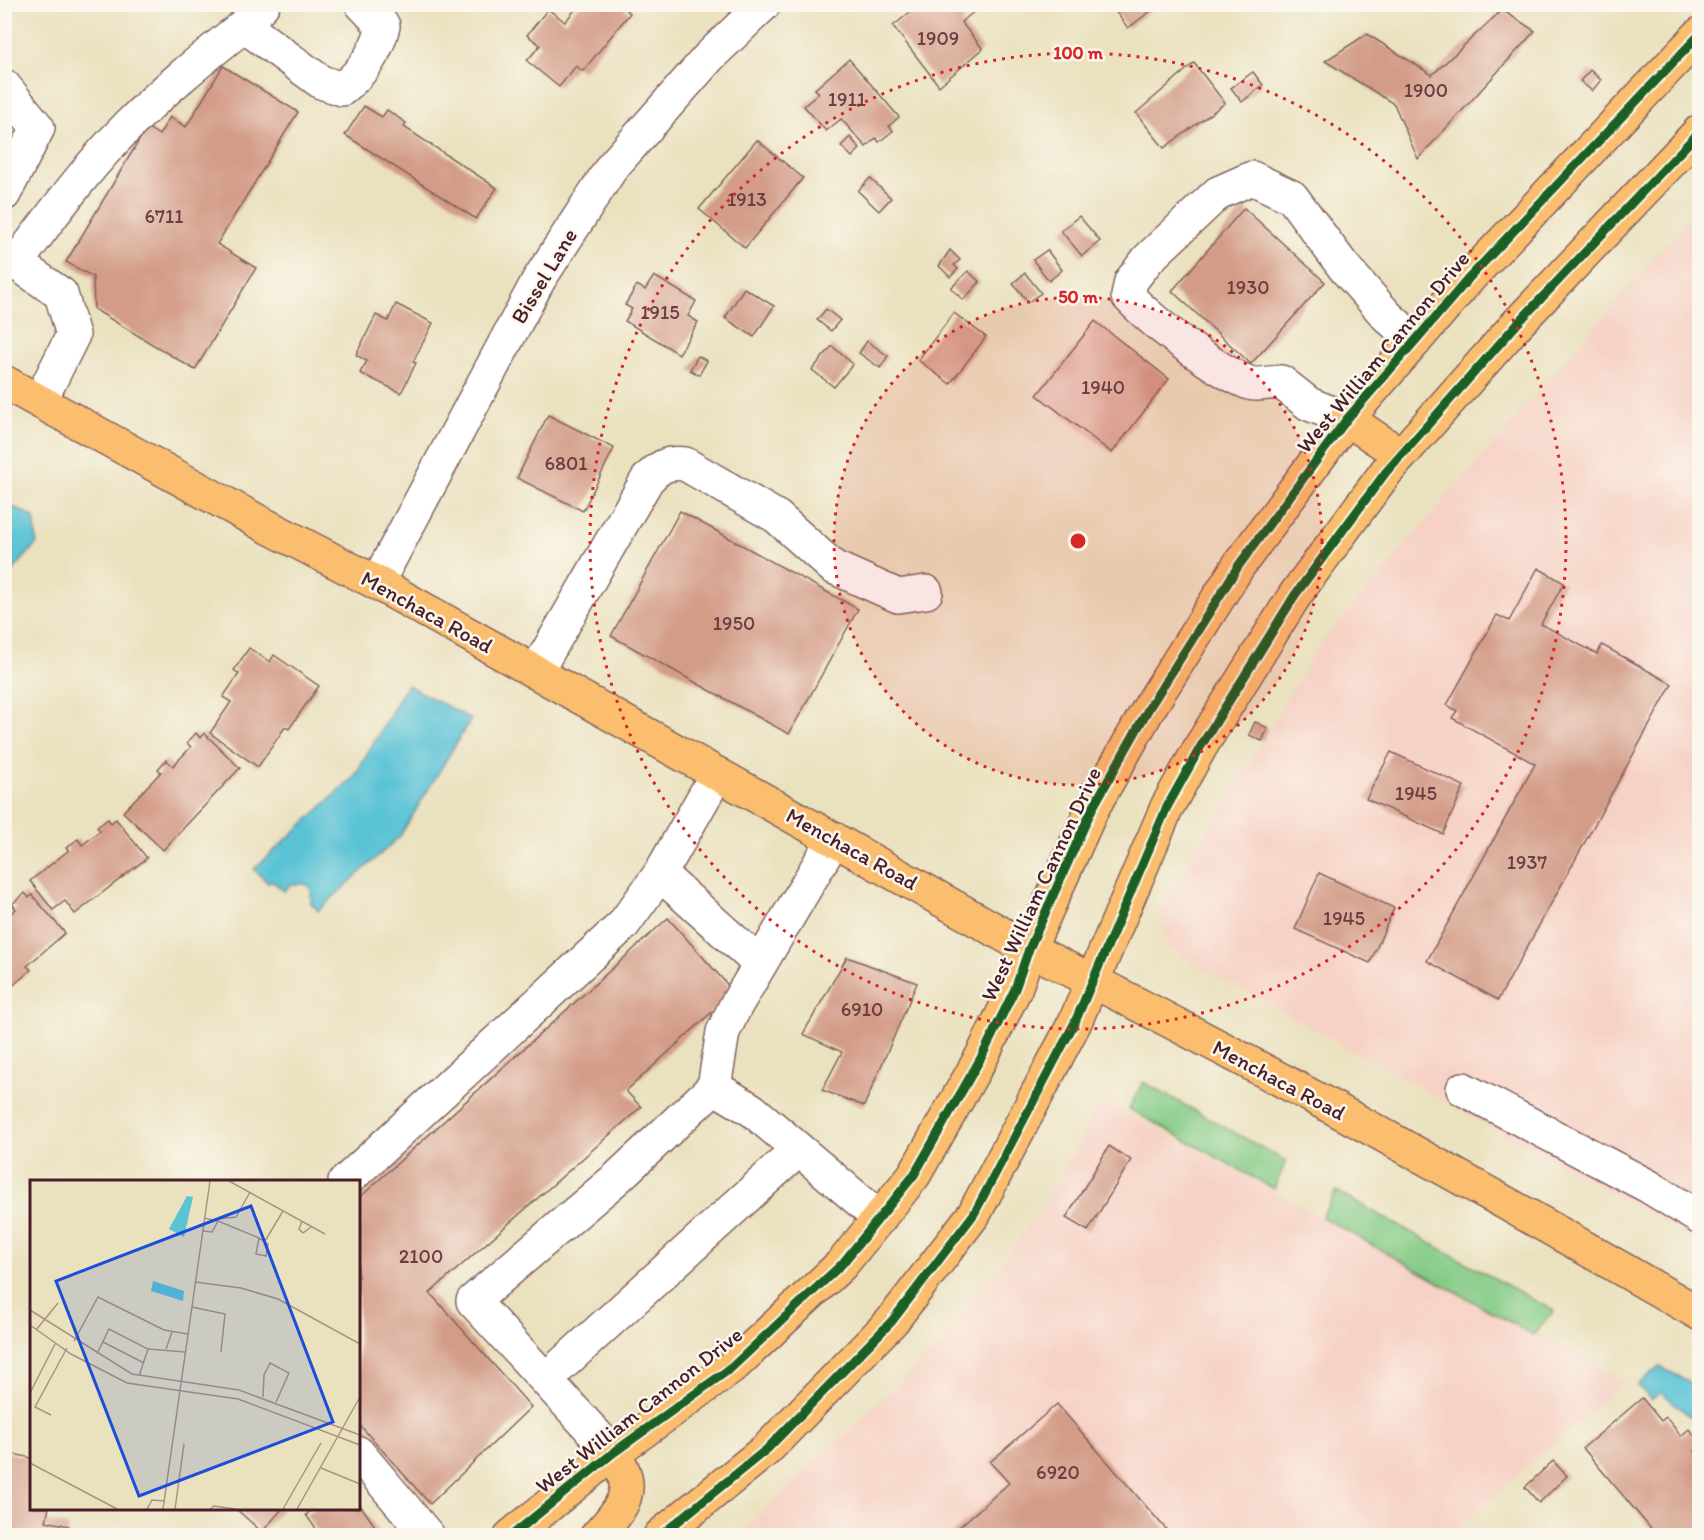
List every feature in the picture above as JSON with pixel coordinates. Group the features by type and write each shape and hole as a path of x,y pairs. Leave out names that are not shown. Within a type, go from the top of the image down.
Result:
{"main road":[{"name":"West William Cannon Drive","path":"511,1536 613,1453 731,1368 842,1264 914,1175 982,1056 1015,989 1029,949 1092,809 1149,708 1239,565 1347,419 1469,279 1700,34"},
{"path":"661,1535 767,1449 892,1321 974,1214 1040,1092 1093,981 1158,828 1201,746 1295,595 1401,455 1525,316 1700,131"},
{"name":"Menchaca Road","path":"4,382 377,584 1029,949 1486,1191 1700,1314"},
{"path":"1347,419 1401,455"},
{"path":"597,1536 615,1516 625,1497 628,1480 623,1467 613,1453"}],"street":[{"path":"252,16 254,33 321,82 342,89 354,79 377,49 383,26 362,4"},
{"name":"Bissel Lane","path":"377,584 538,281 612,167 709,57 764,4"},
{"path":"40,401 73,335 60,294 10,263 126,128 194,65 252,16"},
{"path":"4,86 38,128 4,194"},
{"path":"1347,419 1309,404 1281,382 1251,383 1198,354 1128,296 1131,281 1148,259 1218,193 1252,178 1292,197 1342,266 1387,316 1415,341"},
{"path":"536,672 647,480 659,467 672,462 685,464 777,517 833,567 898,596 926,592"},
{"path":"347,1180 623,926 660,874 717,774"},
{"path":"613,1453 473,1301 618,1178 714,1087 723,1032 760,964 834,839"},
{"path":"660,874 760,964"},
{"path":"714,1087 752,1110 879,1218"},
{"path":"1463,1089 1648,1186 1700,1218"},
{"path":"546,1379 798,1150"},
{"path":"360,1455 428,1536"}],"shaded area":[{"path":"1699,206 1699,1242 1169,949 1159,911 1321,643"},
{"path":"1102,1099 1626,1381 1449,1535 737,1536 936,1348 1037,1215"}],"green space":[{"path":"1143,1082 1286,1161 1274,1189 1129,1109"},
{"path":"1336,1191 1554,1311 1533,1335 1322,1217"}],"water":[{"path":"5,503 34,517 37,543 5,580"},
{"path":"407,685 471,719 400,836 318,911 311,903 311,889 305,884 291,884 284,891 272,881 268,883 254,869 354,777"},
{"path":"1659,1366 1699,1388 1699,1424 1661,1392 1651,1400 1638,1385"}],"building":[{"path":"920,4 984,4 961,22 983,49 939,86 893,26"},
{"path":"1110,4 1148,4 1152,10 1128,28"},
{"path":"579,5 620,5 630,13 583,71 576,66 559,87 527,61 540,45 527,35 548,9 565,22"},
{"path":"1502,10 1535,31 1418,159 1394,104 1325,61 1367,34 1432,75"},
{"path":"849,59 899,117 889,126 893,131 879,142 876,138 866,147 841,119 826,131 804,106 819,93 815,89"},
{"path":"1194,63 1225,103 1164,148 1136,113"},
{"path":"223,66 298,112 217,244 256,268 195,370 94,309 93,277 66,262 147,127 159,135 170,117 186,127"},
{"path":"1590,70 1601,80 1592,91 1580,81"},
{"path":"1253,72 1263,85 1242,102 1231,88"},
{"path":"364,106 382,117 387,110 406,123 404,127 497,188 476,219 345,135"},
{"path":"850,137 860,149 852,157 841,146"},
{"path":"757,140 803,178 745,248 699,209"},
{"path":"870,178 891,198 879,211 858,191"},
{"path":"1244,208 1325,282 1251,364 1172,291"},
{"path":"1079,216 1100,241 1082,256 1061,231"},
{"path":"950,250 960,260 954,265 958,269 950,277 939,266"},
{"path":"1047,250 1062,270 1049,281 1033,260"},
{"path":"968,271 980,282 963,300 951,288"},
{"path":"1025,273 1041,293 1028,302 1013,283"},
{"path":"654,276 696,301 688,316 698,322 679,354 625,321 632,309 625,305 637,285 645,290"},
{"path":"744,288 774,306 754,337 725,318"},
{"path":"396,304 433,323 413,362 416,363 401,393 360,373 367,361 356,355 376,315 388,321"},
{"path":"826,309 840,320 831,331 817,320"},
{"path":"954,313 986,337 950,384 918,360"},
{"path":"1095,321 1169,379 1112,453 1037,395"},
{"path":"867,341 888,356 880,368 859,353"},
{"path":"832,346 853,364 834,387 812,370"},
{"path":"698,356 707,361 699,375 690,370"},
{"path":"548,415 614,448 583,511 517,478"},
{"path":"680,511 858,609 789,734 611,636"},
{"path":"1538,568 1564,583 1541,624 1597,654 1602,645 1672,684 1498,1000 1427,961 1535,764 1452,718 1457,711 1447,705 1497,615 1509,621"},
{"path":"249,648 270,662 274,655 319,686 289,729 285,727 258,767 210,733 231,702 223,697 239,674 234,670"},
{"path":"1255,722 1268,728 1262,741 1249,735"},
{"path":"196,733 200,738 204,733 240,768 163,850 123,812 161,772 158,769 166,760 173,766 191,747 187,743"},
{"path":"1391,752 1464,786 1443,834 1366,799"},
{"path":"108,819 111,823 116,819 147,858 75,914 65,901 53,910 30,881 69,850 66,848 78,839 82,845 100,831 97,827"},
{"path":"1319,873 1394,908 1370,963 1295,929"},
{"path":"25,893 29,898 32,895 65,933 27,966 31,970 4,993 4,919 16,909 12,904"},
{"path":"668,918 734,992 626,1091 641,1107 430,1293 531,1407 430,1504 360,1425 360,1197"},
{"path":"847,957 917,983 864,1106 822,1090 842,1052 803,1034"},
{"path":"1109,1146 1131,1160 1088,1231 1066,1218"},
{"path":"1642,1398 1661,1421 1666,1417 1681,1436 1689,1429 1700,1442 1700,1446 1695,1451 1700,1456 1700,1536 1657,1536 1583,1448"},
{"path":"1057,1404 1172,1536 949,1536 1009,1483 990,1462"},
{"path":"4,1452 30,1458 30,1510 49,1510 46,1521 69,1526 67,1536 4,1536"},
{"path":"1553,1461 1567,1476 1539,1503 1525,1487"},
{"path":"360,1505 382,1536 321,1536 306,1515 312,1510 360,1510"},
{"path":"237,1510 281,1510 262,1532"}],"cycle path":[{"path":"511,1536 613,1453 731,1368 842,1264 914,1175 982,1056 1015,989 1029,949 1092,809 1149,708 1239,565 1347,419 1469,278 1700,34"},
{"path":"660,1536 767,1449 892,1321 974,1214 1075,1022 1167,807 1201,746 1295,595 1386,472 1517,324 1700,131"}]}
